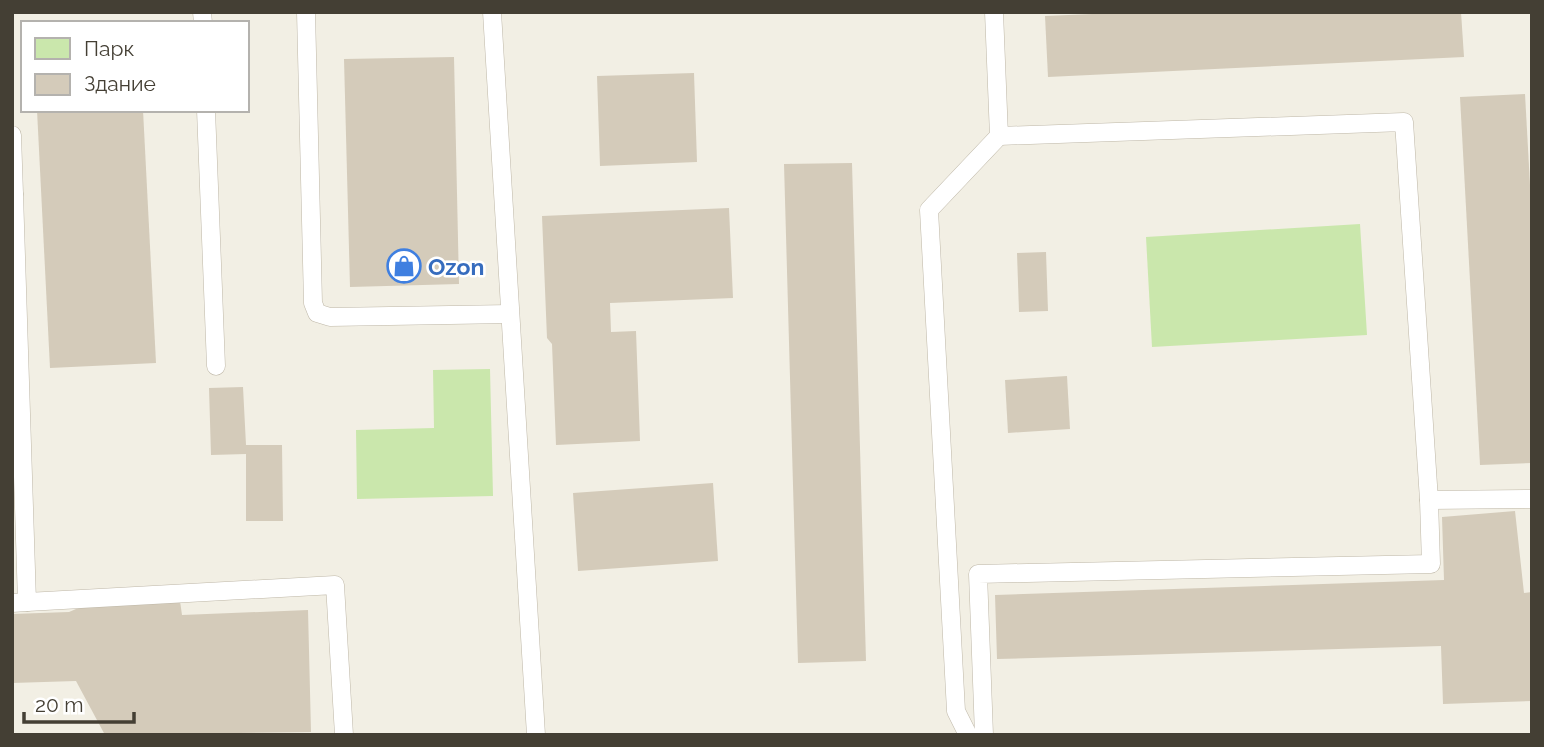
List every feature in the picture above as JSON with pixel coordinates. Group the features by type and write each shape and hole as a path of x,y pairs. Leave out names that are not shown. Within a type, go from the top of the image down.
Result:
{"lane":[{"path":"306,12 313,303 317,313 330,317 510,314"},
{"path":"492,12 536,735"},
{"path":"994,12 999,136"},
{"path":"206,112 216,366"},
{"path":"968,735 956,711 929,210 999,136 1404,122 1431,565 978,574 984,735"},
{"path":"12,135 20,603 335,585 344,735"},
{"path":"1429,500 1532,499"}],"green space":[{"path":"1360,224 1367,335 1152,347 1146,237"},
{"path":"490,369 493,496 357,499 356,430 434,428 433,370"}],"building":[{"path":"1139,12 1461,12 1464,57 1048,77 1045,16"},
{"path":"454,57 459,284 350,287 344,59"},
{"path":"694,73 697,162 600,166 597,76"},
{"path":"1525,94 1532,221 1532,463 1480,465 1460,97"},
{"path":"37,112 143,112 156,363 50,368"},
{"path":"852,163 866,661 798,663 784,164"},
{"path":"729,208 733,298 610,303 611,332 636,331 640,441 556,445 552,344 547,338 542,216"},
{"path":"1046,252 1048,311 1019,312 1017,253"},
{"path":"1067,376 1070,429 1008,433 1005,380"},
{"path":"243,387 246,445 282,445 283,521 246,521 246,454 211,455 209,388"},
{"path":"713,483 718,561 578,571 573,493"},
{"path":"1515,511 1524,593 1532,592 1532,701 1443,704 1441,646 997,659 995,595 1444,580 1442,517"},
{"path":"102,598 180,601 182,615 308,610 311,732 105,735 76,681 12,683 12,614 69,612"}],"place":[{"name":"Ozon","path":"404,266"}]}
